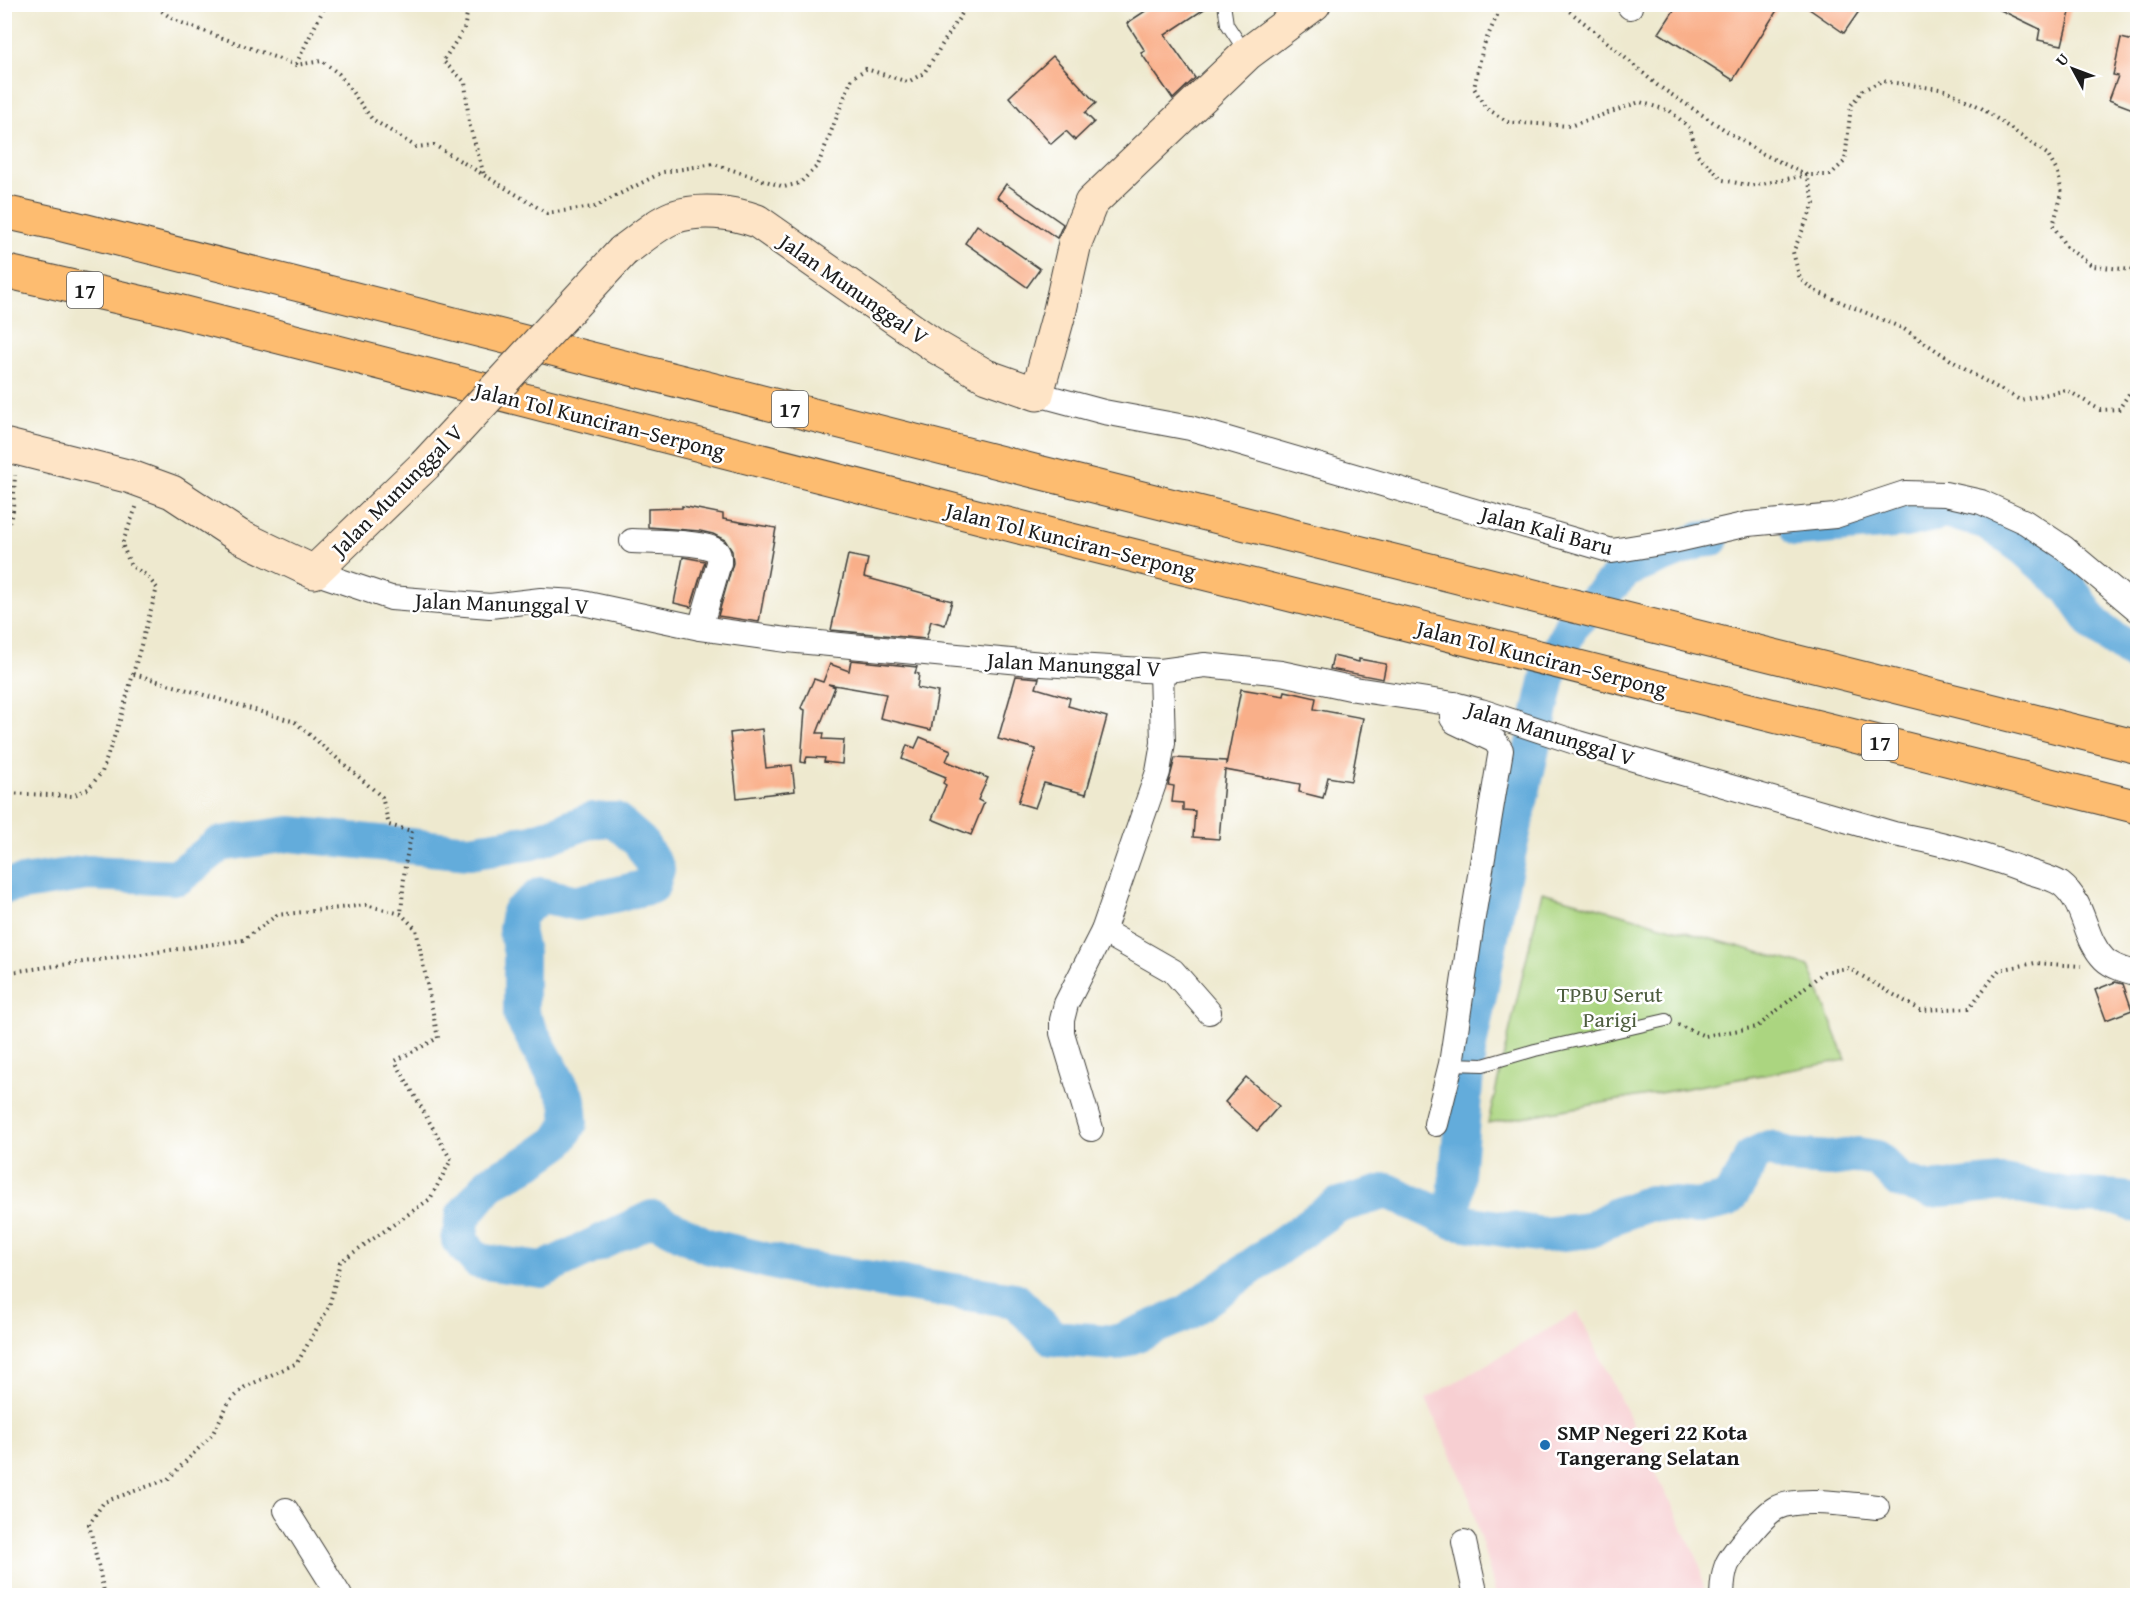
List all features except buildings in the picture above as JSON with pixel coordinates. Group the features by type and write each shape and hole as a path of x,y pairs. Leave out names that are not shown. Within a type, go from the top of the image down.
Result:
{"highway":[{"path":"4,204 63,225"},
{"name":"17","path":"4,212 2138,747"},
{"name":"Jalan Tol Kunciran–Serpong","path":"4,271 166,308 1019,527 2138,807"},
{"path":"4,286 166,308"}],"street":[{"path":"1037,394 1060,310 1075,243 1091,203 1247,54 1314,4"},
{"name":"Jalan Mununggal V","path":"314,572 425,465 623,251 674,217 705,212 737,214 757,222 938,348 986,376 1037,394"},
{"name":"Jalan Kali Baru","path":"1037,394 1104,412 1190,429 1612,551 1673,541 1748,524 1835,516 1905,493 1946,494 1981,502 2025,522 2062,547 2138,610"},
{"name":"Jalan Manunggal V","path":"10,446 131,477 172,492 239,536 314,572 391,598 490,606 541,600 578,602 700,628 787,640 964,657 1161,671 1205,665 1281,673 1355,689 1454,704 1894,834 1979,854 2060,883 2074,897 2092,942 2105,960 2130,972"},
{"path":"632,542 683,543 715,550 719,554 719,563 700,628"},
{"path":"1091,1129 1062,1033 1062,1020 1066,1004 1103,931 1158,772 1163,743 1161,671"},
{"path":"1436,1124 1456,1064 1472,923 1501,750 1495,741 1455,722 1452,718 1454,704"},
{"path":"1103,931 1173,971 1209,1012"},
{"path":"1722,1596 1723,1574 1728,1560 1753,1530 1776,1508 1797,1503 1817,1502 1877,1507"},
{"path":"286,1510 340,1596"},
{"path":"1464,1542 1476,1596"}],"lane":[{"path":"1224,4 1227,24 1247,54"},
{"path":"1456,1064 1483,1065 1534,1050 1666,1020"}],"path":[{"path":"152,4 174,20 296,65 322,61 339,74 372,119 416,147 434,145 547,213 594,207 663,172 714,164 784,187 800,183 818,165 852,78 866,69 908,82 924,73 968,4"},
{"path":"296,65 326,4"},
{"path":"469,4 464,29 443,61 465,82 469,123 484,174"},
{"path":"1502,4 1483,47 1474,88 1485,107 1508,122 1570,126 1640,102 1670,111 1690,128 1697,154 1723,180 1752,186 1807,175 1830,175 1845,161 1851,105 1863,90 1882,81 1946,90 1980,107 2047,154 2058,174 2062,194 2053,225 2066,247 2092,266 2132,270 2138,267"},
{"path":"1560,4 1657,86 1757,151 1807,175"},
{"path":"1807,175 1814,204 1794,252 1800,279 1815,291 1904,329 1969,372 2020,400 2067,390 2100,410 2119,409 2138,380"},
{"path":"4,540 13,510 10,446"},
{"path":"4,793 72,796 88,789 102,772 134,674 157,588 146,575 131,566 122,544 146,482"},
{"path":"134,674 295,722 382,797 390,825 412,831 405,865 401,914"},
{"path":"4,973 243,940 278,915 366,905 401,914 416,929 438,1038 395,1061 452,1160 430,1199 340,1262 329,1307 297,1363 245,1387 229,1402 212,1435 168,1479 104,1502 89,1524 105,1596"},
{"path":"1666,1020 1705,1036 1757,1027 1824,972 1848,968 1920,1010 1970,1008 1999,970 2035,963 2130,972"}],"shaded area":[{"name":"SMP Negeri 22 Kota Tangerang Selatan","path":"1578,1312 1699,1562 1705,1595 1496,1595 1468,1492 1426,1399"}],"green space":[{"name":"TPBU Serut Parigi","path":"1542,892 1809,966 1846,1060 1488,1123"}],"waterway":[{"path":"1798,529 1906,520 1947,511 1986,521 2024,548 2069,588 2095,625 2138,657"},
{"path":"4,886 88,873 178,877 220,844 290,834 469,852 533,842 592,820 615,820 640,842 657,869 652,886 578,903 541,895 519,913 516,930 521,953 521,1015 568,1100 570,1123 558,1142 531,1161 491,1182 463,1216 459,1240 478,1261 542,1270 652,1218 707,1246 798,1268 1015,1300 1053,1338 1116,1343 1187,1313 1336,1206 1388,1191 1453,1221 1468,1051 1502,881 1549,673 1572,624 1626,570 1700,540 1711,539"},
{"path":"1453,1221 1543,1235 1590,1230 1617,1215 1650,1203 1696,1207 1727,1200 1743,1177 1752,1156 1769,1148 1788,1156 1830,1159 1858,1155 1877,1158 1900,1181 1930,1190 2003,1183 2066,1195 2122,1198 2138,1206"}],"place":[{"name":"SMP Negeri 22 Kota Tangerang Selatan","path":"1545,1445"}]}
